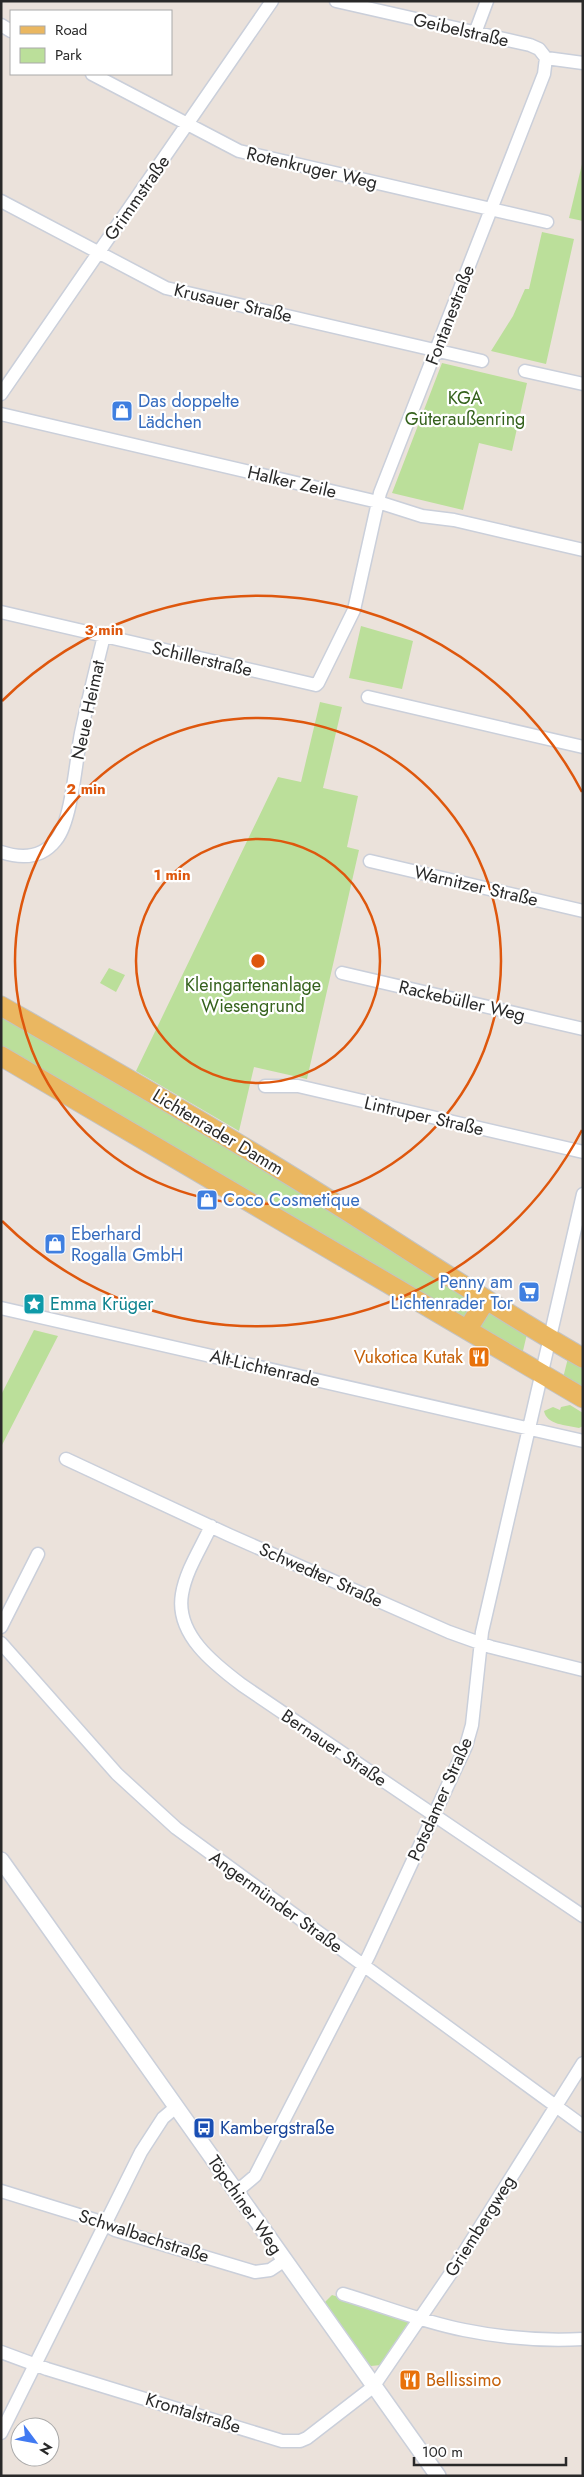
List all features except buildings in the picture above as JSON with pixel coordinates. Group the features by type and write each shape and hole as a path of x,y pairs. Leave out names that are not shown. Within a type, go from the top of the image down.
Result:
{"main road":[{"name":"Lichtenrader Damm","path":"1,1006 132,1080 284,1171 486,1300 583,1358"},
{"path":"1,1056 583,1398"},
{"path":"467,1330 486,1300"}],"street":[{"name":"Grimmstraße","path":"1,394 272,1"},
{"name":"Geibelstraße","path":"336,1 530,45 539,49 546,58 583,63"},
{"path":"474,33 488,1"},
{"name":"Fontanestraße","path":"316,685 354,610 378,502 544,74 546,58"},
{"name":"Rotenkruger Weg","path":"94,75 239,151 546,222"},
{"name":"Krusauer Straße","path":"1,201 166,288 482,361"},
{"path":"525,371 583,384"},
{"name":"Halker Zeile","path":"1,414 378,502 422,516 454,520 583,550"},
{"name":"Schillerstraße","path":"1,612 316,685"},
{"name":"Neue Heimat","path":"1,852 20,857 34,855 50,847 60,835 66,817 82,732 104,636"},
{"path":"368,697 583,747"},
{"name":"Warnitzer Straße","path":"370,861 583,911"},
{"name":"Rackebüller Weg","path":"342,974 583,1029"},
{"name":"Lintruper Straße","path":"265,1086 298,1086 583,1152"},
{"name":"Potsdamer Straße","path":"236,2192 255,2176 364,1965 464,1752 470,1734 481,1644 528,1428 583,1194"},
{"name":"Alt-Lichtenrade","path":"1,1308 528,1428"},
{"path":"528,1428 583,1441"},
{"name":"Schwedter Straße","path":"66,1459 449,1632 481,1644 583,1670"},
{"name":"Bernauer Straße","path":"211,1526 192,1567 182,1595 183,1612 200,1650 242,1686 583,1916"},
{"path":"1,1626 38,1554"},
{"name":"Angermünder Straße","path":"1,1643 97,1753 138,1796 208,1852 583,2126"},
{"name":"Töpchiner Weg","path":"1,1860 373,2387 438,2476"},
{"name":"Griembergweg","path":"373,2387 420,2319 583,2063"},
{"path":"1,2433 154,2129 176,2107"},
{"name":"Schwalbachstraße","path":"1,2191 256,2272 270,2270 285,2260"},
{"path":"343,2294 420,2319 486,2334 562,2340 583,2339"},
{"name":"Krontalstraße","path":"1,2352 291,2442 307,2438 373,2387"}],"green space":[{"path":"583,160 583,221 569,218"},
{"name":"KGA Güteraußenring","path":"542,232 574,239 546,364 491,351 513,316 525,289 529,289"},
{"name":"KGA Güteraußenring","path":"442,363 527,383 512,451 479,443 463,510 392,493"},
{"path":"361,626 413,641 402,689 349,678"},
{"name":"Kleingartenanlage Wiesengrund","path":"320,702 342,707 323,788 358,796 347,847 359,850 307,1079 254,1067 239,1131 136,1071 278,777 301,782"},
{"path":"109,968 125,975 116,992 100,983"},
{"path":"1,1014 227,1145 475,1303 467,1319 1,1049"},
{"path":"488,1311 527,1334 522,1355 477,1324"},
{"path":"34,1330 58,1336 1,1447 1,1395"},
{"path":"568,1358 583,1366 583,1390 563,1378"},
{"path":"570,1405 583,1413 583,1426 579,1428 553,1422 546,1416 544,1411 553,1407 560,1410 561,1407"},
{"path":"332,2295 406,2318 411,2323 381,2365 371,2366 366,2363 324,2303"}],"place":[{"name":"Das doppelte Lädchen","path":"122,411"},
{"name":"Coco Cosmetique","path":"207,1200"},
{"name":"Eberhard Rogalla GmbH","path":"55,1244"},
{"name":"Penny am Lichtenrader Tor","path":"529,1292"},
{"name":"Emma Krüger","path":"34,1304"},
{"name":"Vukotica Kutak","path":"479,1357"},
{"name":"Kambergstraße","path":"204,2128"},
{"name":"Bellissimo","path":"410,2380"}]}
